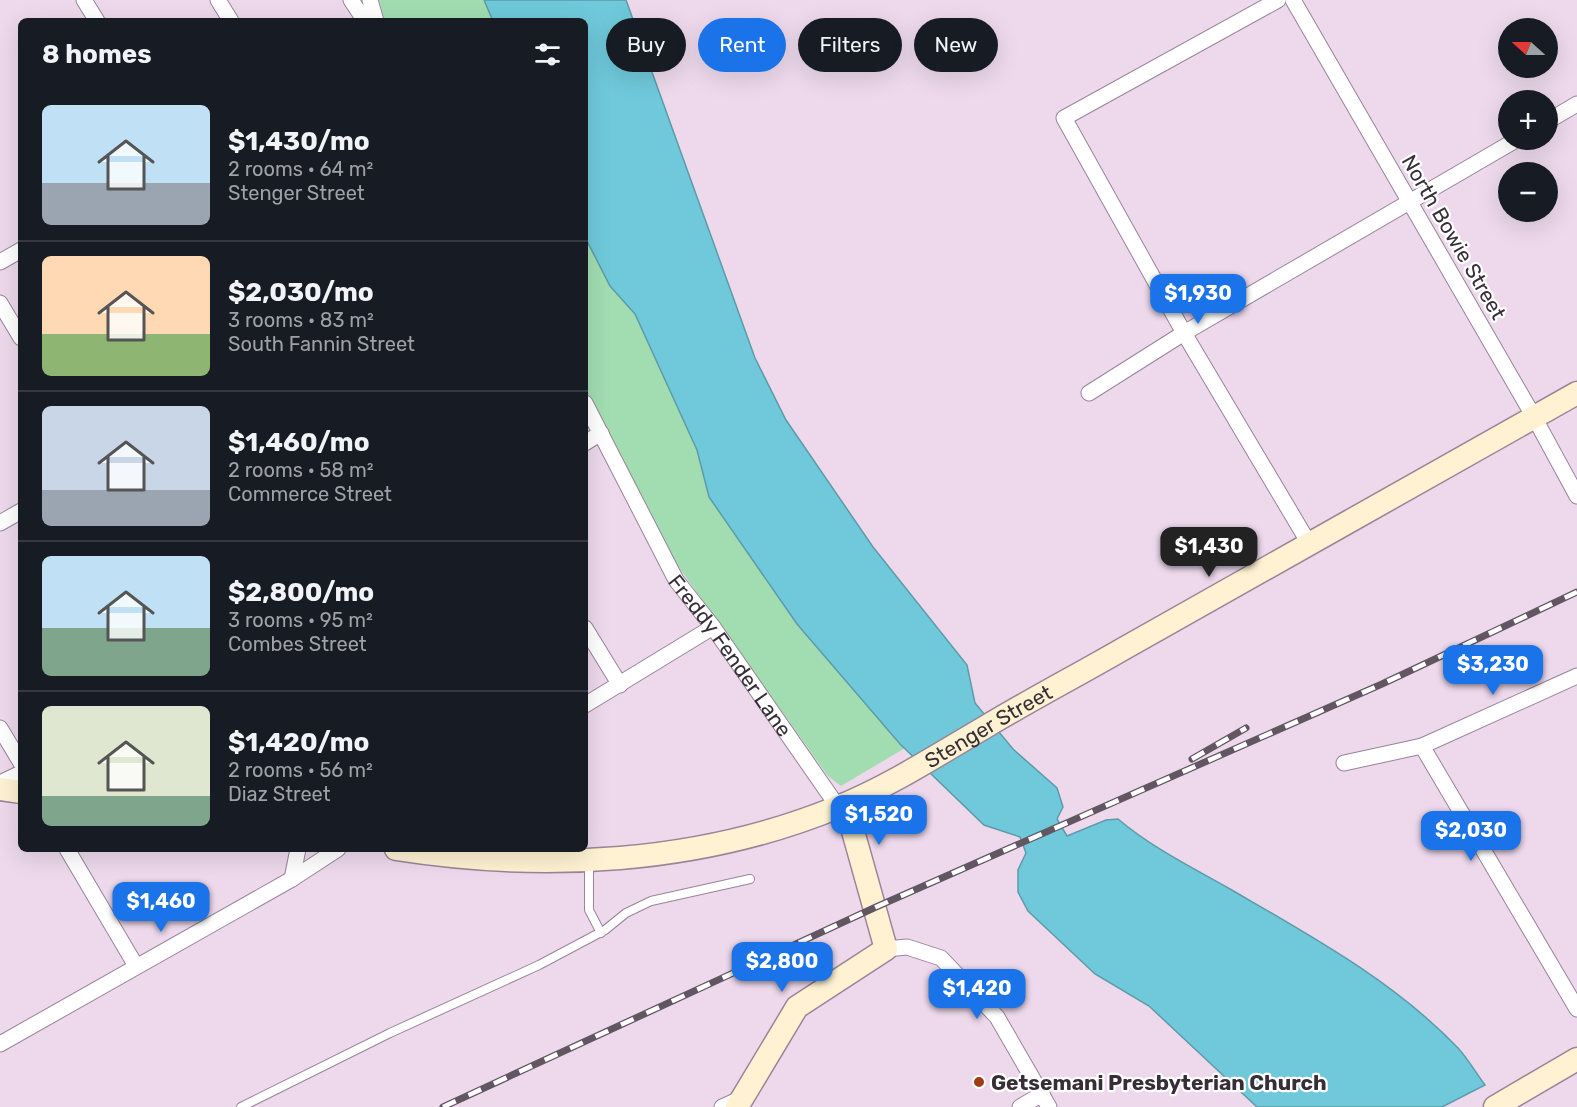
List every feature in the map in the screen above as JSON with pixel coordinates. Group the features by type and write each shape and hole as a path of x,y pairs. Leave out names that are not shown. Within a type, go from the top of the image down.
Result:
{"street":[{"path":"84,0 95,18"},
{"path":"218,0 229,18"},
{"path":"351,0 363,18"},
{"path":"370,0 375,18"},
{"path":"1278,0 1064,118 1184,333 1310,545"},
{"name":"North Bowie Street","path":"1293,0 1534,417 1577,496"},
{"path":"1558,115 1577,104"},
{"path":"1089,393 1184,333 1499,150"},
{"path":"0,262 18,252"},
{"path":"0,303 18,333"},
{"name":"Stenger Street","path":"423,852 511,862 578,856 631,858 682,851 753,835 838,807 919,766 1310,545 1433,472 1577,393"},
{"name":"Freddy Fender Lane","path":"588,409 671,571 851,824 876,907 886,950"},
{"path":"588,442 601,434"},
{"path":"0,523 18,513"},
{"path":"588,703 713,627"},
{"path":"588,633 620,685"},
{"path":"1344,763 1422,746 1577,676"},
{"path":"0,728 18,758"},
{"path":"1422,746 1577,1009"},
{"path":"0,783 18,774"},
{"path":"0,789 18,792"},
{"path":"69,852 136,966"},
{"path":"292,879 297,852"},
{"path":"0,1044 292,879 333,852"},
{"path":"737,1105 797,1007 886,950 907,947 941,958 997,1017 1046,1101 1020,1107"},
{"path":"1495,1107 1577,1059"}],"lane":[{"path":"578,856 589,910 601,933"},
{"path":"241,1107 390,1033 539,965 601,933 626,913 651,901 750,879"}],"green space":[{"path":"379,0 484,0 492,18 384,18"},
{"path":"588,243 610,286 635,314 697,450 709,497 905,748 841,786 828,776 668,552 588,401"}],"water":[{"path":"484,0 626,0 632,18 606,18 606,72 652,72 755,358 786,420 873,547 967,665 975,703 1013,749 1057,788 1063,807 1057,819 1067,836 1106,820 1118,819 1158,848 1260,906 1379,980 1433,1024 1458,1048 1485,1085 1442,1107 1257,1107 1149,1006 1095,974 1028,911 1018,892 1018,870 1026,853 1020,837 984,825 900,744 797,624 709,497 697,450 635,314 610,286 588,243 588,18 492,18"}],"railway":[{"path":"443,1107 876,907 1382,684 1577,592"},
{"path":"1192,759 1246,728"}],"place":[{"name":"Getsemani Presbyterian Church","path":"979,1082"}]}
